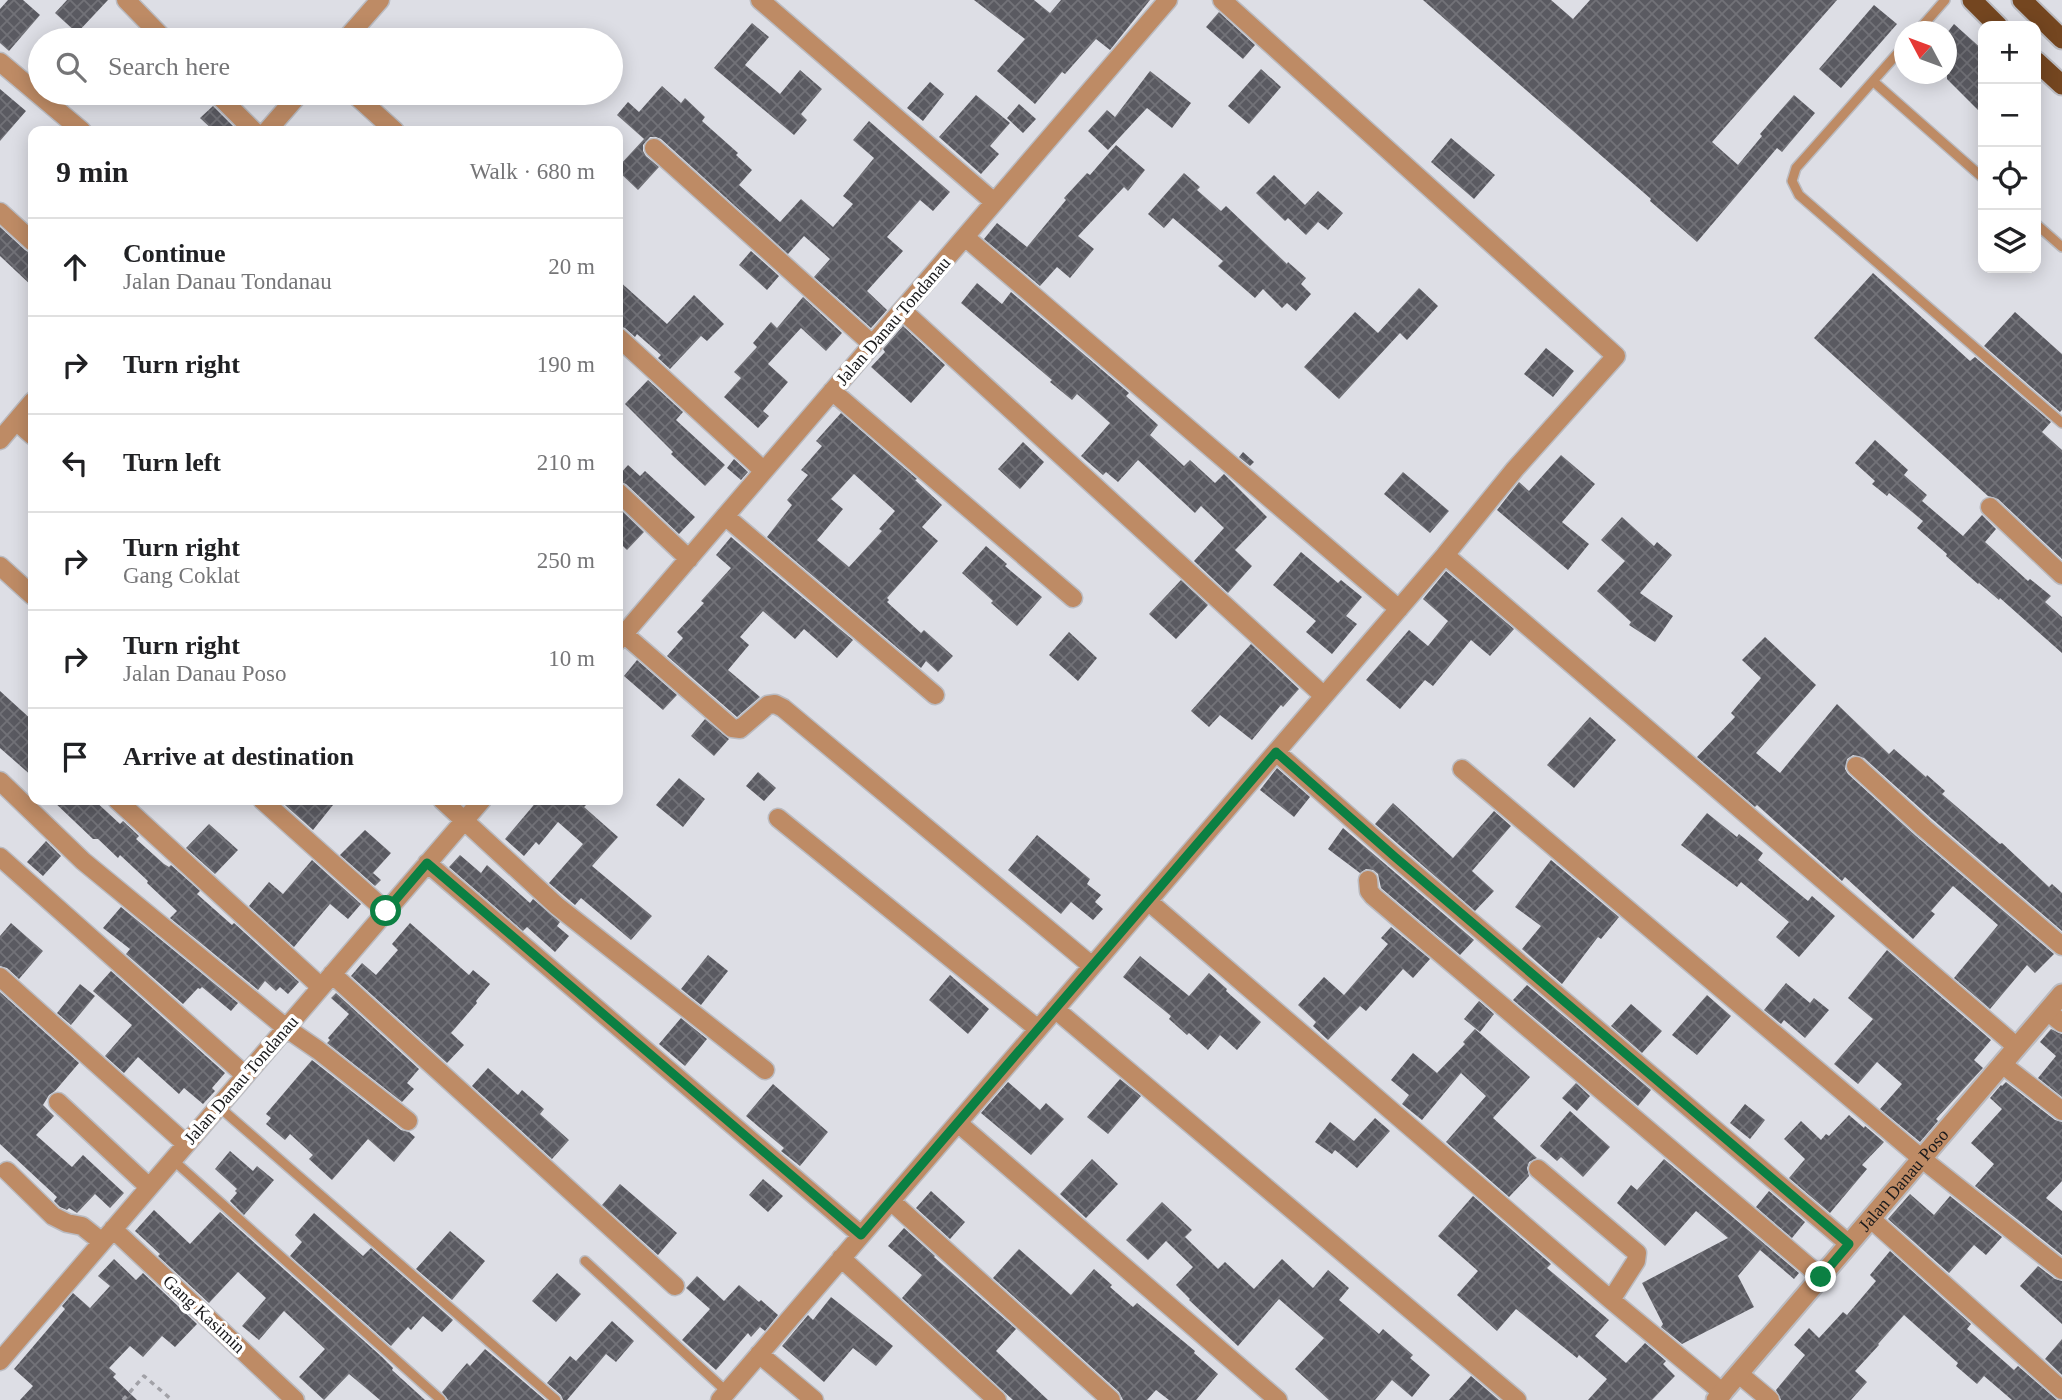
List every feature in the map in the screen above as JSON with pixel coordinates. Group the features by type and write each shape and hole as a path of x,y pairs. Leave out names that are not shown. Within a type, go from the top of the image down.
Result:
{"highway":[{"path":"1972,0 1993,21"},
{"path":"2000,21 2015,0"},
{"path":"2022,0 2062,39"},
{"path":"2041,66 2062,85"}],"street":[{"path":"125,0 153,28"},
{"path":"356,28 380,0"},
{"path":"760,0 995,202"},
{"name":"Jalan Danau Tondanau","path":"623,636 1168,0"},
{"path":"723,1396 1399,609 1515,468 1616,356 1222,0"},
{"path":"0,62 28,86"},
{"path":"51,105 76,126"},
{"path":"228,105 249,126"},
{"path":"271,126 290,105"},
{"path":"366,105 389,126"},
{"path":"654,148 873,345"},
{"path":"0,212 28,237"},
{"path":"965,237 1399,609"},
{"path":"902,310 1324,696"},
{"path":"623,342 764,471"},
{"path":"832,391 1073,598"},
{"path":"0,440 28,407"},
{"path":"16,421 28,432"},
{"path":"623,497 689,559"},
{"path":"1990,507 2062,575"},
{"path":"725,516 935,695"},
{"path":"1445,555 2017,1047"},
{"path":"0,566 28,591"},
{"path":"623,640 732,728 740,729 768,705 775,704 783,708 1092,966"},
{"path":"1276,752 1395,857 1849,1244"},
{"path":"1856,766 2062,946"},
{"path":"1462,769 1921,1158 2062,1270"},
{"path":"0,781 83,861 286,1028 408,1121"},
{"path":"123,805 327,980 675,1286"},
{"path":"268,805 386,911"},
{"path":"448,805 557,906 765,1070"},
{"name":"Jalan Danau Tondanau","path":"0,1361 478,805"},
{"path":"778,818 1038,1029"},
{"path":"0,857 245,1075"},
{"path":"427,863 861,1235"},
{"path":"1368,880 1368,891 1821,1277"},
{"path":"1148,901 1719,1396"},
{"path":"0,977 186,1144"},
{"name":"Jalan Danau Poso","path":"1719,1396 2017,1047 2055,1017 2062,994"},
{"path":"1055,1009 1517,1400"},
{"path":"2002,1064 2062,1111"},
{"path":"58,1102 149,1187"},
{"path":"958,1123 1278,1400"},
{"path":"1538,1170 1637,1253 1636,1261 1611,1300"},
{"name":"Gang Kasimin","path":"8,1171 52,1216 108,1235 295,1400"},
{"path":"891,1201 1111,1400"},
{"path":"1871,1219 2062,1390"},
{"path":"841,1258 997,1400"},
{"path":"759,1354 814,1400"},
{"path":"1739,1374 1770,1400"}],"lane":[{"path":"1927,21 1945,0"},
{"path":"1894,59 1796,168 1792,181 1799,195 2062,423"},
{"path":"1874,82 1978,174"},
{"path":"2041,228 2062,247"},
{"path":"218,1106 556,1400"},
{"path":"173,1160 441,1400"},
{"path":"585,1261 723,1396"}],"path":[{"path":"123,1400 144,1376 172,1400"}],"building":[{"path":"8,0 23,0 40,15 9,51 0,43 0,9"},
{"path":"67,0 108,0 82,28 72,28 55,13"},
{"path":"974,0 1034,0 1050,13 1061,0 1150,0 1110,50 1096,39 1065,74 1062,72 1035,104 997,71 1025,39"},
{"path":"1423,0 1551,0 1573,19 1590,0 1837,0 1712,142 1738,165 1762,136 1760,134 1794,95 1815,113 1782,152 1777,148 1697,242"},
{"path":"1874,5 1894,22 1894,27 1841,88 1819,69"},
{"path":"1219,12 1255,45 1243,59 1206,27"},
{"path":"752,23 769,37 745,65 780,94 800,70 822,89 801,114 807,120 794,135 714,68"},
{"path":"1957,27 1978,46 1978,110 1952,84 1957,84"},
{"path":"1261,69 1281,87 1249,124 1228,106"},
{"path":"1150,71 1191,103 1172,128 1147,108 1108,150 1088,131 1107,110 1115,117"},
{"path":"930,82 944,94 923,121 907,108"},
{"path":"662,86 681,103 685,98 705,117 702,121 738,153 736,155 752,170 739,185 780,222 801,199 833,227 853,204 843,196 874,158 853,140 869,121 950,192 933,211 920,200 887,237 903,251 867,291 887,310 871,328 814,277 830,259 804,236 788,254 656,137 650,137 643,145 643,151 659,167 638,190 623,176 623,162 644,139 617,115 628,102 639,112"},
{"path":"0,89 26,111 0,141"},
{"path":"976,95 1010,123 990,146 999,154 981,174 939,137"},
{"path":"1019,104 1036,119 1023,133 1007,118"},
{"path":"213,106 233,126 209,126 200,118"},
{"path":"1451,138 1495,175 1474,199 1431,162"},
{"path":"1116,145 1145,170 1128,191 1124,187 1078,236 1094,249 1070,278 1057,267 1040,286 984,239 997,223 1027,247 1066,200 1064,198 1087,173 1090,175"},
{"path":"1184,173 1200,187 1197,190 1221,211 1226,206 1287,264 1288,262 1306,278 1301,284 1311,294 1296,311 1287,303 1282,308 1263,289 1255,298 1218,266 1223,261 1173,218 1164,228 1148,214"},
{"path":"1274,175 1305,205 1318,191 1343,213 1328,230 1318,222 1306,235 1288,218 1285,221 1256,193"},
{"path":"0,227 28,252 28,282 0,256"},
{"path":"751,251 779,276 767,290 739,265"},
{"path":"1873,273 1970,361 1975,357 2051,422 2042,432 2062,450 2062,559 1998,499 1988,496 1814,338"},
{"path":"977,283 1002,304 1011,292 1129,393 1126,396 1158,425 1150,435 1184,466 1190,460 1215,483 1224,474 1267,517 1235,550 1252,566 1228,593 1194,561 1224,528 1201,506 1195,513 1138,460 1118,482 1106,472 1103,475 1081,456 1110,423 1077,394 1072,400 961,303"},
{"path":"623,284 667,324 694,295 724,324 707,341 701,336 670,369 658,358 661,355 637,334 635,337 625,328"},
{"path":"1419,288 1438,306 1407,340 1400,333 1339,399 1304,367 1355,312 1378,333"},
{"path":"803,297 842,333 826,351 801,328 768,364 788,382 763,411 769,416 758,428 724,397 741,378 734,372 757,347 753,343 771,322 777,328"},
{"path":"2015,312 2062,354 2060,412 1984,346"},
{"path":"903,326 945,365 911,403 871,367"},
{"path":"1546,348 1574,371 1553,397 1524,374"},
{"path":"648,380 683,412 676,420 725,465 705,486 625,404"},
{"path":"841,413 917,479 915,480 942,505 922,527 938,541 887,598 887,602 921,633 924,630 953,656 938,672 926,661 921,668 767,537 792,505 787,500 808,475 801,470 822,446 816,441","holes":["854,474 895,511 879,529 882,531 849,567 817,540 843,509 831,499"]},
{"path":"1875,440 1908,470 1904,475 1927,495 1922,501 1963,536 1982,515 1996,529 1985,542 2028,581 2030,579 2051,596 2045,602 2062,617 2062,653 2000,598 1999,600 1978,584 1946,556 1947,554 1917,528 1923,521 1889,493 1887,496 1872,484 1875,481 1855,463"},
{"path":"1023,442 1044,462 1020,489 998,469"},
{"path":"1243,452 1254,462 1250,466 1239,457"},
{"path":"1561,455 1595,484 1562,522 1589,544 1568,570 1497,510 1519,482 1529,491"},
{"path":"734,459 748,472 741,480 727,468"},
{"path":"628,465 640,476 645,471 695,517 679,534 623,483 623,470"},
{"path":"1403,472 1449,511 1430,533 1384,494"},
{"path":"623,512 644,532 627,550 623,546"},
{"path":"1622,517 1654,546 1657,542 1672,555 1640,593 1673,616 1655,642 1629,625 1631,622 1597,591 1625,561 1601,540"},
{"path":"731,537 853,640 837,658 804,629 795,639 763,611 740,637 749,645 728,670 760,697 737,717 667,656 683,638 677,632 731,568 716,555"},
{"path":"986,546 1042,597 1017,626 962,573"},
{"path":"1301,552 1338,583 1341,580 1362,597 1346,616 1357,624 1332,654 1306,632 1316,621 1273,585"},
{"path":"1446,571 1514,629 1490,656 1471,640 1433,686 1425,680 1400,709 1366,680 1409,630 1428,646 1448,621 1423,599"},
{"path":"1181,580 1208,605 1176,639 1149,614"},
{"path":"1069,632 1097,658 1078,681 1049,655"},
{"path":"1765,637 1816,685 1756,753 1780,773 1837,704 1889,754 1894,749 1926,777 1927,775 1945,791 1942,794 2002,843 2049,887 2052,884 2062,893 2062,931 1864,758 1853,755 1847,759 1845,769 1848,774 2054,954 2035,973 2027,965 1990,1009 1954,978 1998,925 1953,886 1931,911 1935,914 1913,939 1845,877 1842,881 1757,805 1755,807 1697,757 1735,717 1731,713 1761,678 1742,660"},
{"path":"1251,644 1299,689 1283,707 1281,705 1252,740 1220,715 1209,727 1191,711"},
{"path":"637,660 677,695 663,710 624,676"},
{"path":"0,691 28,716 28,773 0,748"},
{"path":"1590,717 1616,740 1574,788 1547,765"},
{"path":"705,719 729,739 714,756 691,736"},
{"path":"1277,768 1310,797 1294,817 1260,790"},
{"path":"758,772 776,788 764,801 746,786"},
{"path":"679,778 705,799 683,827 656,805"},
{"path":"1393,803 1453,858 1494,811 1511,826 1472,871 1494,891 1475,911 1375,824"},
{"path":"57,805 99,805 120,824 123,821 139,836 136,839 164,864 169,867 171,865 200,891 197,894 232,925 234,923 299,982 288,994 280,987 276,991 265,981 258,990 170,918 177,911 120,855 118,858 98,839 93,839"},
{"path":"285,805 333,805 313,830"},
{"path":"534,805 586,805 584,807 618,837 592,866 652,916 631,940 581,898 575,905 549,883 583,844 558,822 539,845 536,842 524,856 505,839"},
{"path":"1707,813 1763,853 1758,860 1808,901 1812,896 1835,916 1799,957 1776,937 1789,922 1741,882 1737,887 1681,845"},
{"path":"209,824 238,850 215,874 186,848"},
{"path":"1343,828 1474,940 1460,955 1381,888 1378,874 1366,869 1360,873 1328,849"},
{"path":"365,830 391,853 373,873 381,880 375,886 340,855"},
{"path":"1037,835 1090,879 1087,884 1101,895 1095,902 1103,909 1093,920 1071,902 1061,914 1008,870"},
{"path":"46,841 61,856 43,876 27,862"},
{"path":"460,855 481,873 487,865 530,903 533,899 560,922 557,926 569,936 555,952 527,927 523,931 449,867"},
{"path":"312,860 361,904 348,919 330,904 294,947 249,906 269,882 283,894"},
{"path":"1551,860 1619,917 1601,939 1598,937 1562,984 1522,949 1541,926 1515,907"},
{"path":"121,907 238,1003 231,1011 202,987 183,1004 126,954 130,949 103,928"},
{"path":"11,923 43,951 19,979 7,968 0,966 0,936"},
{"path":"410,923 469,975 473,970 490,984 451,1033 464,1045 447,1063 351,976 362,963 376,975 398,950 392,944"},
{"path":"1391,927 1430,959 1413,978 1403,969 1366,1011 1360,1006 1328,1040 1313,1026 1316,1022 1298,1005 1324,977 1344,995 1388,944 1381,938"},
{"path":"1887,950 1991,1040 1974,1060 1983,1068 1936,1119 1938,1121 1920,1142 1880,1109 1902,1084 1877,1062 1858,1084 1834,1064 1873,1019 1848,998"},
{"path":"708,955 728,971 701,1005 681,989"},
{"path":"1140,956 1189,996 1209,973 1261,1022 1237,1050 1220,1035 1208,1050 1189,1033 1187,1035 1169,1019 1171,1016 1123,977"},
{"path":"111,971 225,1073 212,1088 215,1091 203,1104 184,1088 179,1094 138,1057 124,1073 105,1056 132,1025 93,991"},
{"path":"950,975 989,1009 968,1034 929,1000"},
{"path":"1786,983 1810,1003 1814,998 1829,1010 1805,1038 1784,1020 1781,1024 1764,1010"},
{"path":"80,984 95,996 71,1025 57,1013"},
{"path":"1527,985 1651,1090 1638,1106 1513,1000"},
{"path":"0,992 79,1063 43,1105 54,1116 36,1135 72,1167 83,1155 124,1193 110,1208 95,1194 77,1213 60,1207 54,1201 57,1197 0,1144"},
{"path":"336,993 419,1069 407,1083 414,1089 402,1102 327,1043 330,1040 328,1038 349,1014 331,998"},
{"path":"1707,995 1731,1016 1697,1055 1672,1035"},
{"path":"1479,1001 1494,1014 1480,1032 1464,1019"},
{"path":"1631,1004 1662,1031 1642,1053 1611,1026"},
{"path":"681,1018 707,1039 685,1066 659,1044"},
{"path":"1475,1029 1530,1077 1493,1118 1537,1158 1529,1162 1529,1176 1509,1197 1446,1142 1486,1096 1461,1073 1422,1120 1402,1104 1409,1095 1391,1080 1413,1053 1437,1073 1465,1044 1463,1042"},
{"path":"2051,1029 2062,1034 2062,1097 2038,1078 2056,1056 2040,1042"},
{"path":"312,1060 401,1130 415,1137 394,1162 368,1139 332,1180 309,1159 313,1155 290,1134 285,1140 266,1124 271,1118 266,1114"},
{"path":"488,1068 518,1095 522,1090 544,1109 540,1114 569,1140 552,1159 472,1086"},
{"path":"1120,1079 1141,1096 1108,1134 1087,1117"},
{"path":"1008,1082 1040,1110 1046,1103 1064,1119 1031,1155 981,1113"},
{"path":"2006,1082 2055,1120 2062,1122 2062,1181 2046,1198 2062,1211 2062,1255 1975,1186 1994,1164 1971,1143 2002,1109 1990,1098"},
{"path":"1576,1083 1590,1096 1577,1111 1562,1098"},
{"path":"773,1084 828,1132 800,1166 781,1151 784,1148 746,1116"},
{"path":"1745,1104 1765,1120 1750,1139 1730,1123"},
{"path":"1570,1111 1610,1147 1583,1177 1561,1157 1557,1161 1540,1146"},
{"path":"1849,1115 1884,1142 1862,1165 1867,1169 1830,1213 1789,1178 1805,1159 1784,1139 1801,1121 1821,1140 1826,1134 1829,1136"},
{"path":"1375,1118 1390,1131 1357,1168 1335,1150 1332,1154 1315,1142 1330,1122 1354,1141"},
{"path":"230,1151 253,1171 257,1166 274,1180 244,1215 230,1201 237,1189 215,1169"},
{"path":"1092,1159 1118,1184 1086,1218 1060,1194"},
{"path":"1664,1159 1799,1273 1794,1279 1760,1250 1738,1276 1754,1307 1682,1344 1661,1327 1663,1324 1642,1283 1728,1238 1696,1211 1665,1246 1617,1203 1631,1185 1637,1190"},
{"path":"763,1179 783,1196 768,1212 749,1195"},
{"path":"620,1184 677,1233 658,1255 602,1205"},
{"path":"931,1191 965,1222 950,1239 916,1208"},
{"path":"1769,1191 1805,1222 1792,1238 1756,1207"},
{"path":"1910,1194 1934,1215 1950,1196 2002,1237 1986,1255 1974,1245 1949,1273 1888,1219"},
{"path":"1473,1196 1551,1264 1547,1268 1609,1320 1595,1336 1626,1363 1645,1343 1666,1361 1663,1364 1675,1376 1652,1400 1588,1400 1607,1379 1579,1355 1577,1358 1516,1309 1497,1331 1457,1295 1478,1271 1438,1236"},
{"path":"1162,1202 1192,1230 1185,1237 1218,1269 1225,1262 1254,1289 1282,1259 1313,1288 1328,1270 1349,1288 1339,1300 1379,1334 1383,1329 1413,1355 1410,1358 1430,1375 1412,1397 1392,1380 1375,1400 1329,1400 1295,1369 1324,1338 1279,1299 1238,1346 1176,1285 1193,1267 1166,1241 1148,1260 1126,1240"},
{"path":"154,1210 190,1244 220,1212 382,1357 392,1370 425,1400 380,1400 349,1374 324,1400 299,1377 325,1349 284,1311 259,1340 242,1326 266,1298 238,1272 209,1303 135,1231"},
{"path":"314,1213 363,1256 371,1248 453,1320 442,1332 423,1316 411,1330 408,1327 391,1346 290,1256 302,1242 295,1235"},
{"path":"904,1228 1016,1329 996,1351 1048,1400 1013,1400 902,1298 922,1275 888,1246"},
{"path":"450,1231 485,1261 452,1300 416,1269"},
{"path":"1019,1249 1071,1295 1094,1269 1133,1307 1137,1303 1195,1351 1194,1353 1218,1374 1196,1400 1169,1400 1156,1390 1147,1400 1123,1400 1119,1392 993,1278"},
{"path":"1890,1251 1971,1324 1967,1329 2014,1370 2018,1366 2057,1400 2012,1400 1984,1376 1977,1384 1956,1366 1958,1363 1904,1315 1855,1371 1867,1382 1851,1400 1781,1400 1776,1390 1805,1355 1794,1345 1809,1328 1819,1338 1843,1312 1847,1315 1876,1281 1870,1275"},
{"path":"114,1259 136,1280 143,1273 197,1324 175,1347 162,1336 143,1357 130,1346 109,1368 116,1374 113,1377 137,1400 20,1400 33,1386 14,1369 65,1309 62,1306 73,1293 90,1308 110,1286 98,1276"},
{"path":"2038,1266 2062,1281 2062,1324 2020,1286"},
{"path":"557,1273 581,1294 556,1322 532,1301"},
{"path":"697,1276 724,1301 739,1285 778,1315 765,1331 760,1327 751,1337 748,1333 716,1370 682,1340 710,1309 686,1288"},
{"path":"831,1297 893,1346 876,1366 853,1348 824,1382 782,1346 808,1315 813,1320"},
{"path":"612,1321 634,1341 616,1362 606,1354 567,1400 563,1400 547,1383 570,1356 576,1361"},
{"path":"2062,1339 2062,1375 2045,1359"},
{"path":"485,1349 545,1400 448,1400 442,1392 467,1363 470,1366"},
{"path":"1471,1376 1499,1400 1449,1400"}],"route":[{"path":"386,911 427,863 861,1235 1276,752 1395,857 1849,1244 1821,1277"}]}
